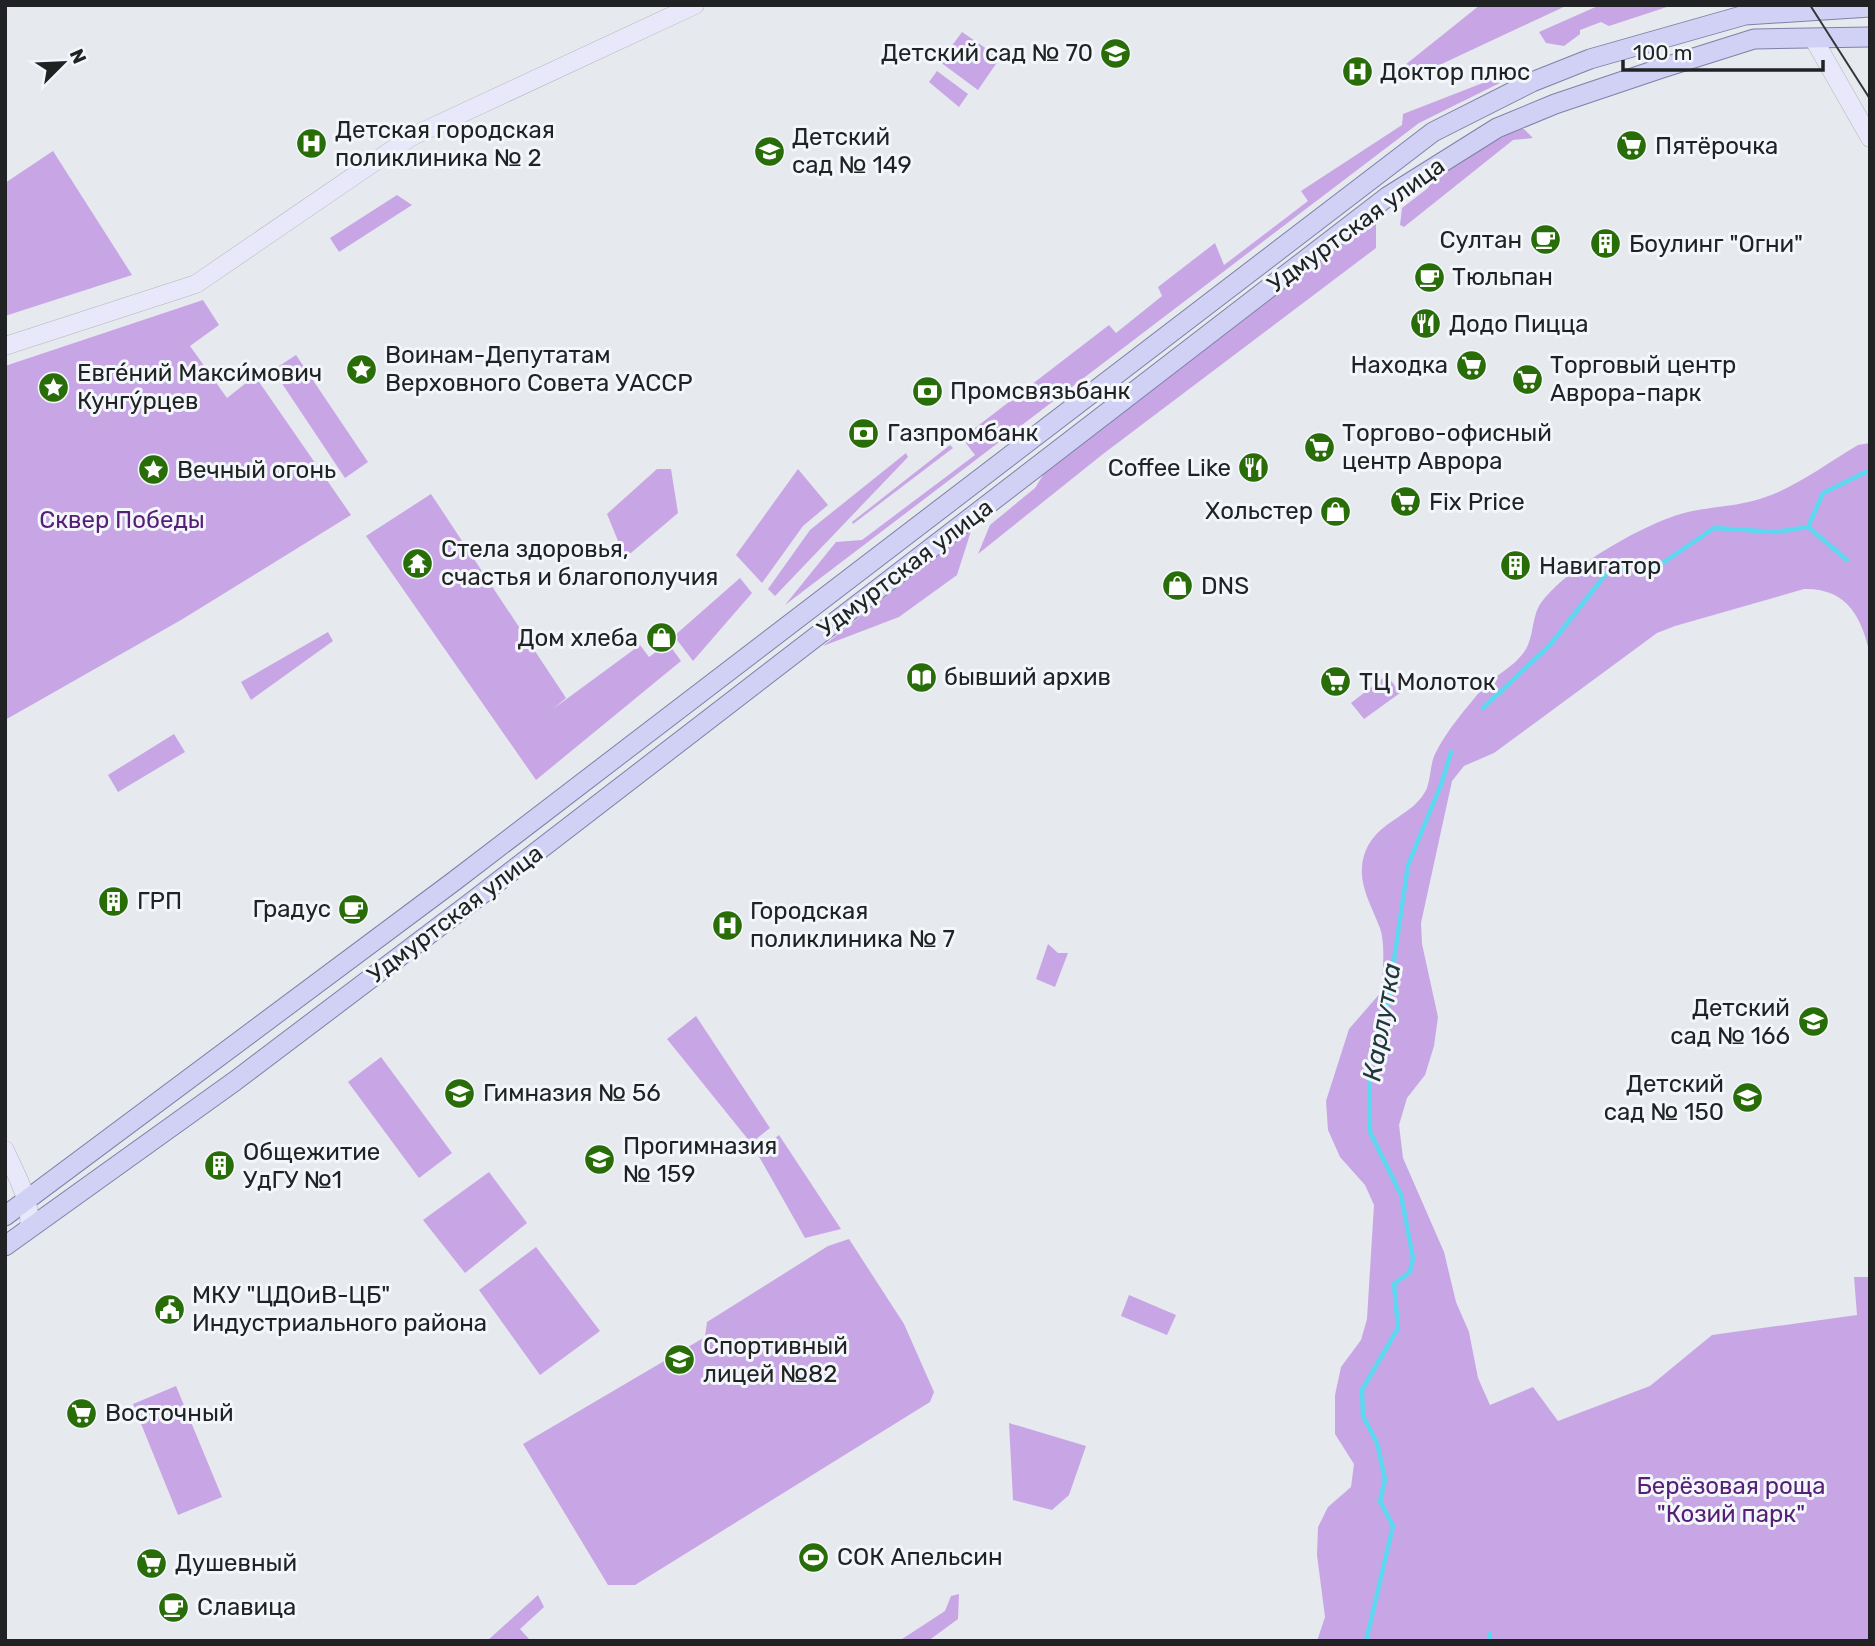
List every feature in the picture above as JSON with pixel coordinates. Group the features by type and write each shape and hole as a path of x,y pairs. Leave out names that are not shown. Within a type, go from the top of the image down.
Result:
{"main road":[{"path":"1792,8 1813,38 1832,7"},
{"name":"Удмуртская улица","path":"5,1216 453,882 1433,132 1532,82 1590,59 1745,15 1792,8 1870,7"},
{"name":"Удмуртская улица","path":"5,1246 235,1081 469,904 1387,197 1497,128 1555,104 1662,68 1754,39 1870,37"},
{"path":"1654,41 1662,68"},
{"path":"716,681 731,702"},
{"path":"453,882 469,904"},
{"path":"218,1059 235,1081"}],"street":[{"path":"5,346 196,284 411,137 695,5"},
{"path":"1813,38 1870,138"},
{"path":"5,1150 27,1201 29,1228"}],"green space":[{"path":"1480,5 1568,5 1401,83 1395,73"},
{"path":"1600,5 1673,5 1609,26 1601,22 1580,30 1580,34 1564,46 1546,43 1539,32"},
{"path":"962,32 1000,58 978,90 940,62"},
{"path":"937,71 968,94 959,107 929,82"},
{"path":"1511,72 1518,74 1419,123 785,605 836,542 862,540 975,455 962,438 1109,325 1116,333 1162,296 1158,287 1215,243 1224,265 1308,201 1301,191 1402,125 1403,114"},
{"path":"1517,129 1524,129 1533,138 1513,140 1404,227 1400,225 1402,208 1428,188 1436,173"},
{"path":"53,151 132,275 5,316 5,183"},
{"path":"397,195 412,205 339,252 330,238"},
{"path":"1376,219 1376,248 1103,454 978,554 990,525 1035,488 1045,472"},
{"name":"Сквер Победы","path":"203,300 219,325 190,346 227,398 255,376 351,515 181,620 5,720 5,366"},
{"path":"296,355 368,462 345,478 273,370"},
{"name":"Берёзовая роща \"Козий парк\"","path":"1870,443 1870,655 1857,617 1850,607 1842,599 1819,590 1804,589 1675,626 1657,633 1494,753 1464,766 1452,781 1421,923 1422,944 1438,1017 1434,1046 1425,1075 1407,1098 1399,1125 1403,1158 1444,1252 1456,1302 1469,1332 1478,1378 1490,1405 1533,1387 1558,1421 1650,1386 1712,1335 1857,1315 1854,1277 1870,1277 1870,1641 1317,1641 1325,1617 1317,1555 1318,1527 1328,1507 1351,1487 1354,1464 1335,1434 1335,1395 1341,1367 1361,1340 1367,1319 1374,1205 1365,1185 1340,1157 1328,1130 1326,1101 1349,1029 1382,991 1383,943 1362,875 1366,851 1381,830 1420,799 1427,788 1434,756 1446,735 1483,688 1522,655 1528,644 1538,608 1564,579 1628,537 1671,517 1764,498 1797,483 1858,445"},
{"path":"950,445 953,448 853,524 852,522"},
{"path":"906,453 908,457 775,596 768,589 810,530"},
{"path":"657,469 671,469 678,513 625,558 607,514"},
{"path":"798,469 828,505 803,526 762,583 736,555"},
{"path":"431,494 566,698 553,709 640,645 649,657 668,643 681,661 536,780 366,536"},
{"path":"972,528 957,575 899,617 823,646"},
{"path":"740,578 752,593 693,661 674,636"},
{"path":"328,632 333,641 251,700 241,682"},
{"path":"1387,675 1400,693 1364,719 1351,703"},
{"path":"174,734 185,752 118,792 108,775"},
{"path":"1048,944 1058,953 1068,953 1055,987 1036,979"},
{"path":"696,1016 770,1128 751,1143 667,1039"},
{"path":"381,1057 452,1153 419,1178 348,1082"},
{"path":"779,1135 841,1229 805,1238 757,1153"},
{"path":"489,1172 527,1223 465,1273 423,1220"},
{"path":"849,1239 904,1324 934,1392 930,1402 635,1585 608,1585 523,1444 705,1337 707,1322 828,1246"},
{"path":"536,1247 600,1331 540,1375 479,1290"},
{"path":"1129,1295 1176,1315 1167,1335 1121,1316"},
{"path":"176,1386 222,1497 178,1515 133,1404"},
{"path":"1009,1423 1086,1446 1069,1495 1052,1510 1013,1500"},
{"path":"959,1594 958,1619 928,1641 899,1641 945,1611 951,1596"},
{"path":"538,1595 544,1607 520,1629 529,1639 487,1641"}],"waterway":[{"name":"Карлутка","path":"1483,708 1550,645 1609,570 1654,569 1714,528 1776,532 1808,527 1823,493 1870,470"},
{"path":"1808,527 1847,560"},
{"name":"Карлутка","path":"1366,1641 1393,1526 1380,1501 1385,1479 1377,1443 1363,1416 1362,1390 1398,1328 1394,1284 1410,1272 1413,1258 1401,1195 1370,1132 1369,1066 1387,1007 1408,865 1442,782 1451,752"},
{"path":"1489,1641 1490,1634"}],"tram line":[{"path":"1810,5 1870,99"}],"place":[{"name":"Детский сад № 70","path":"1116,53"},
{"name":"Доктор плюс","path":"1357,72"},
{"name":"Детская городская поликлиника № 2","path":"312,144"},
{"name":"Пятёрочка","path":"1632,146"},
{"name":"Детский сад № 149","path":"769,151"},
{"name":"Султан","path":"1545,240"},
{"name":"Боулинг \"Огни\"","path":"1606,244"},
{"name":"Тюльпан","path":"1429,277"},
{"name":"Додо Пицца","path":"1426,324"},
{"name":"Находка","path":"1471,365"},
{"name":"Воинам-Депутатам Верховного Совета УАССР","path":"362,369"},
{"name":"Торговый центр Аврора-парк","path":"1527,379"},
{"name":"Евге́ний Макси́мович Кунгу́рцев","path":"54,387"},
{"name":"Промсвязьбанк","path":"927,391"},
{"name":"Газпромбанк","path":"864,433"},
{"name":"Торгово-офисный центр Аврора","path":"1319,447"},
{"name":"Coffee Like","path":"1254,468"},
{"name":"Вечный огонь","path":"154,470"},
{"name":"Fix Price","path":"1406,502"},
{"name":"Хольстер","path":"1336,511"},
{"name":"Стела здоровья, счастья и благополучия","path":"418,563"},
{"name":"Навигатор","path":"1516,566"},
{"name":"DNS","path":"1178,586"},
{"name":"Дом хлеба","path":"661,638"},
{"name":"бывший архив","path":"921,677"},
{"name":"ТЦ Молоток","path":"1336,682"},
{"name":"ГРП","path":"114,901"},
{"name":"Градус","path":"354,909"},
{"name":"Городская поликлиника № 7","path":"727,925"},
{"name":"Детский сад № 166","path":"1813,1022"},
{"name":"Гимназия № 56","path":"460,1093"},
{"name":"Детский сад № 150","path":"1747,1098"},
{"name":"Прогимназия № 159","path":"600,1160"},
{"name":"Общежитие УдГУ №1","path":"220,1166"},
{"name":"МКУ \"ЦДОиВ-ЦБ\" Индустриального района","path":"169,1309"},
{"name":"Спортивный лицей №82","path":"680,1360"},
{"name":"Восточный","path":"82,1413"},
{"name":"СОК Апельсин","path":"814,1557"},
{"name":"Душевный","path":"152,1563"},
{"name":"Славица","path":"174,1607"}]}
